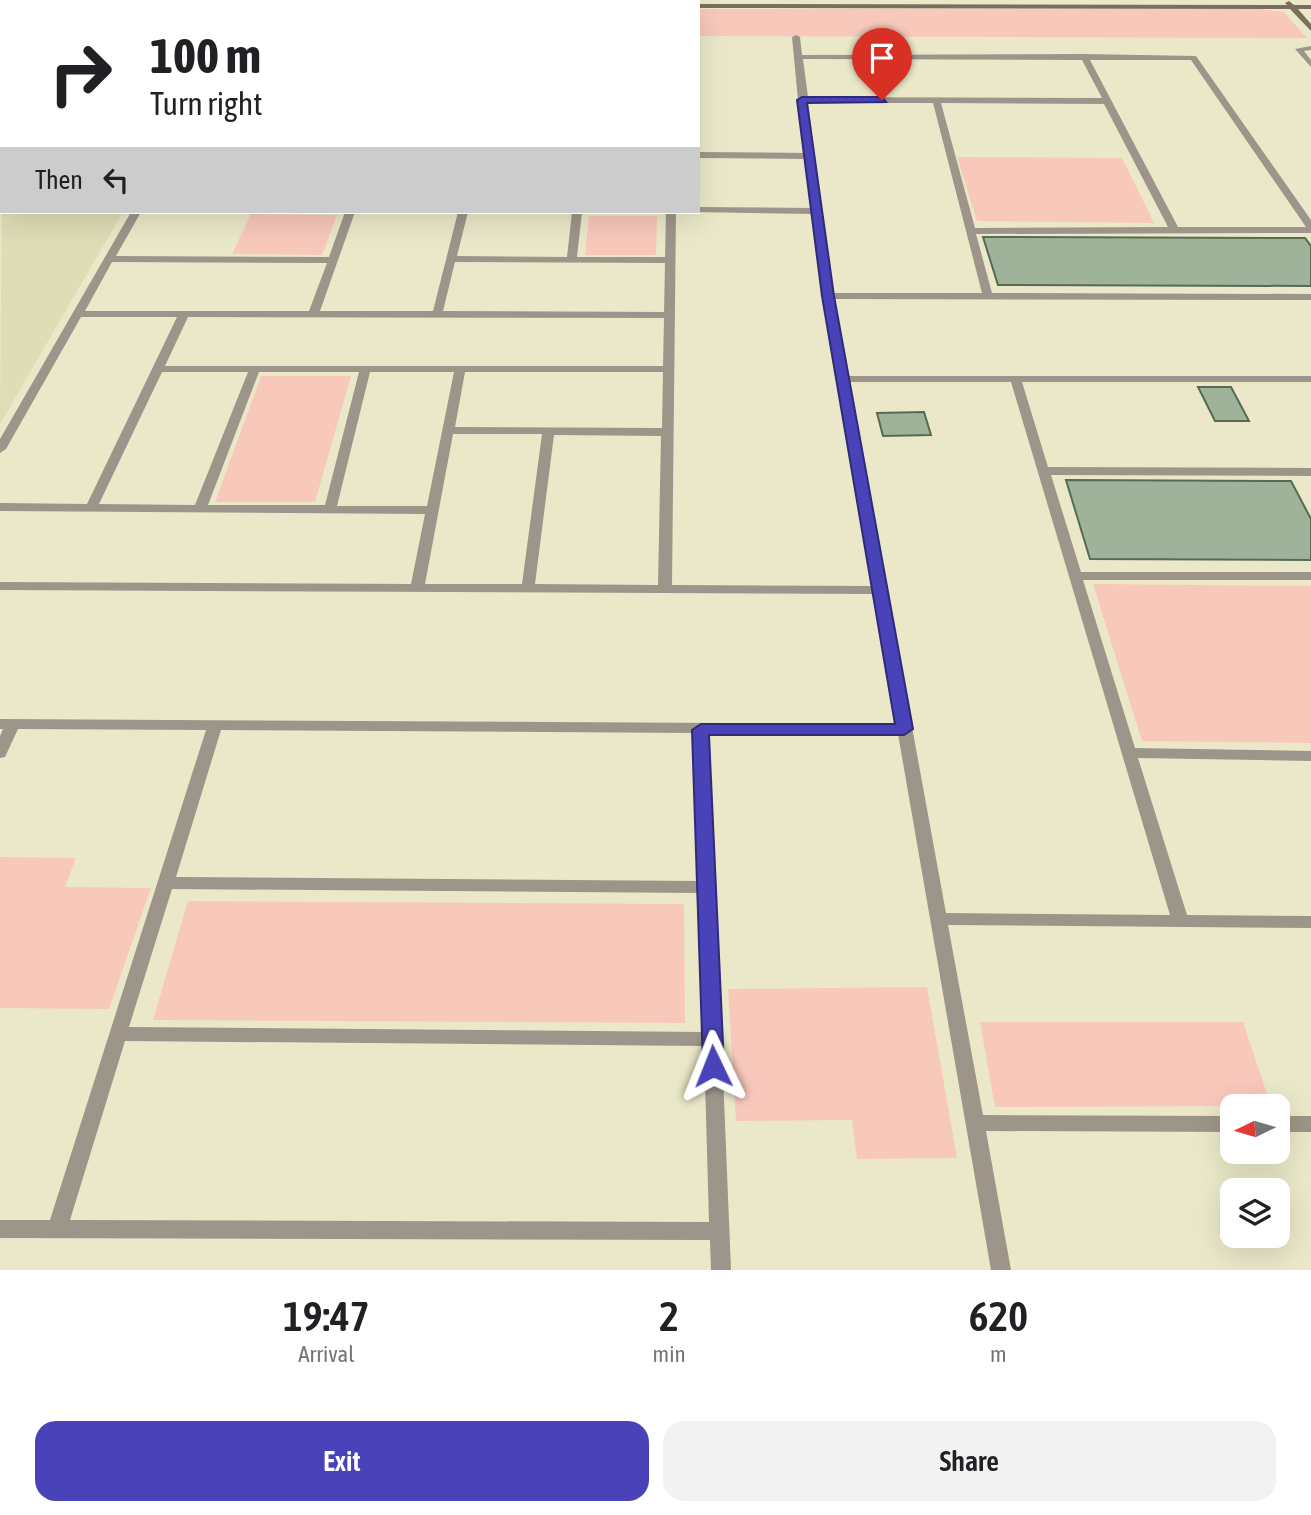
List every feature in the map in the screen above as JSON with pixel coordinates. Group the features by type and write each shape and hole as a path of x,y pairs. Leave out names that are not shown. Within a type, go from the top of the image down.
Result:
{"street":[{"path":"1267,0 1289,4 1311,29"},
{"path":"700,6 1311,3"},
{"path":"796,37 808,156 828,296 1001,1270"},
{"path":"1311,48 1298,49 1311,65"},
{"path":"798,57 1193,58 1311,229"},
{"path":"1084,57 1174,230"},
{"path":"802,100 1107,100"},
{"path":"936,100 988,296"},
{"path":"700,155 808,156"},
{"path":"700,210 815,211"},
{"path":"0,449 135,214"},
{"path":"313,314 349,214"},
{"path":"437,315 462,214"},
{"path":"572,260 578,214"},
{"path":"665,589 671,214"},
{"path":"969,231 1311,229"},
{"path":"109,259 333,260"},
{"path":"451,259 670,260"},
{"path":"828,296 1311,297"},
{"path":"77,314 669,315"},
{"path":"91,508 184,314"},
{"path":"158,369 668,369"},
{"path":"200,509 255,369"},
{"path":"330,509 365,369"},
{"path":"416,588 460,369"},
{"path":"1015,378 1180,921"},
{"path":"844,379 1311,379"},
{"path":"448,430 668,432"},
{"path":"528,588 548,431"},
{"path":"1043,471 1308,472 1311,485"},
{"path":"0,507 432,510"},
{"path":"1075,576 1311,576"},
{"path":"0,586 881,590"},
{"path":"0,753 6,724 701,730 904,729"},
{"path":"57,1229 215,725"},
{"path":"701,730 721,1270"},
{"path":"1129,753 1311,756"},
{"path":"164,883 706,887"},
{"path":"938,919 1311,922"},
{"path":"118,1034 712,1039"},
{"path":"975,1123 1220,1124"},
{"path":"1290,1124 1311,1124"},
{"path":"0,1229 720,1231"}],"shaded area":[{"path":"700,9 1260,9 1284,12 1307,38 700,36"},
{"path":"957,157 1122,158 1154,223 977,221"},
{"path":"2,214 122,214 0,424"},
{"path":"251,214 337,215 322,255 232,254"},
{"path":"589,216 657,216 656,255 585,255"},
{"path":"261,376 351,376 315,502 215,502"},
{"path":"1093,584 1311,586 1311,743 1142,741"},
{"path":"0,857 76,858 65,887 151,888 109,1009 0,1008"},
{"path":"188,901 684,904 685,1023 153,1020"},
{"path":"927,987 957,1158 857,1159 852,1120 736,1121 728,989"},
{"path":"980,1022 1243,1022 1267,1094 1220,1094 1220,1106 995,1107"}],"building":[{"path":"983,237 1305,238 1311,246 1311,286 998,285"},
{"path":"1198,387 1231,387 1249,421 1215,421"},
{"path":"924,412 931,435 883,436 877,413"},
{"path":"1066,480 1291,481 1311,519 1311,560 1090,559"}],"route":[{"path":"713,1066 701,730 904,729 828,296 802,100 882,100"}]}
